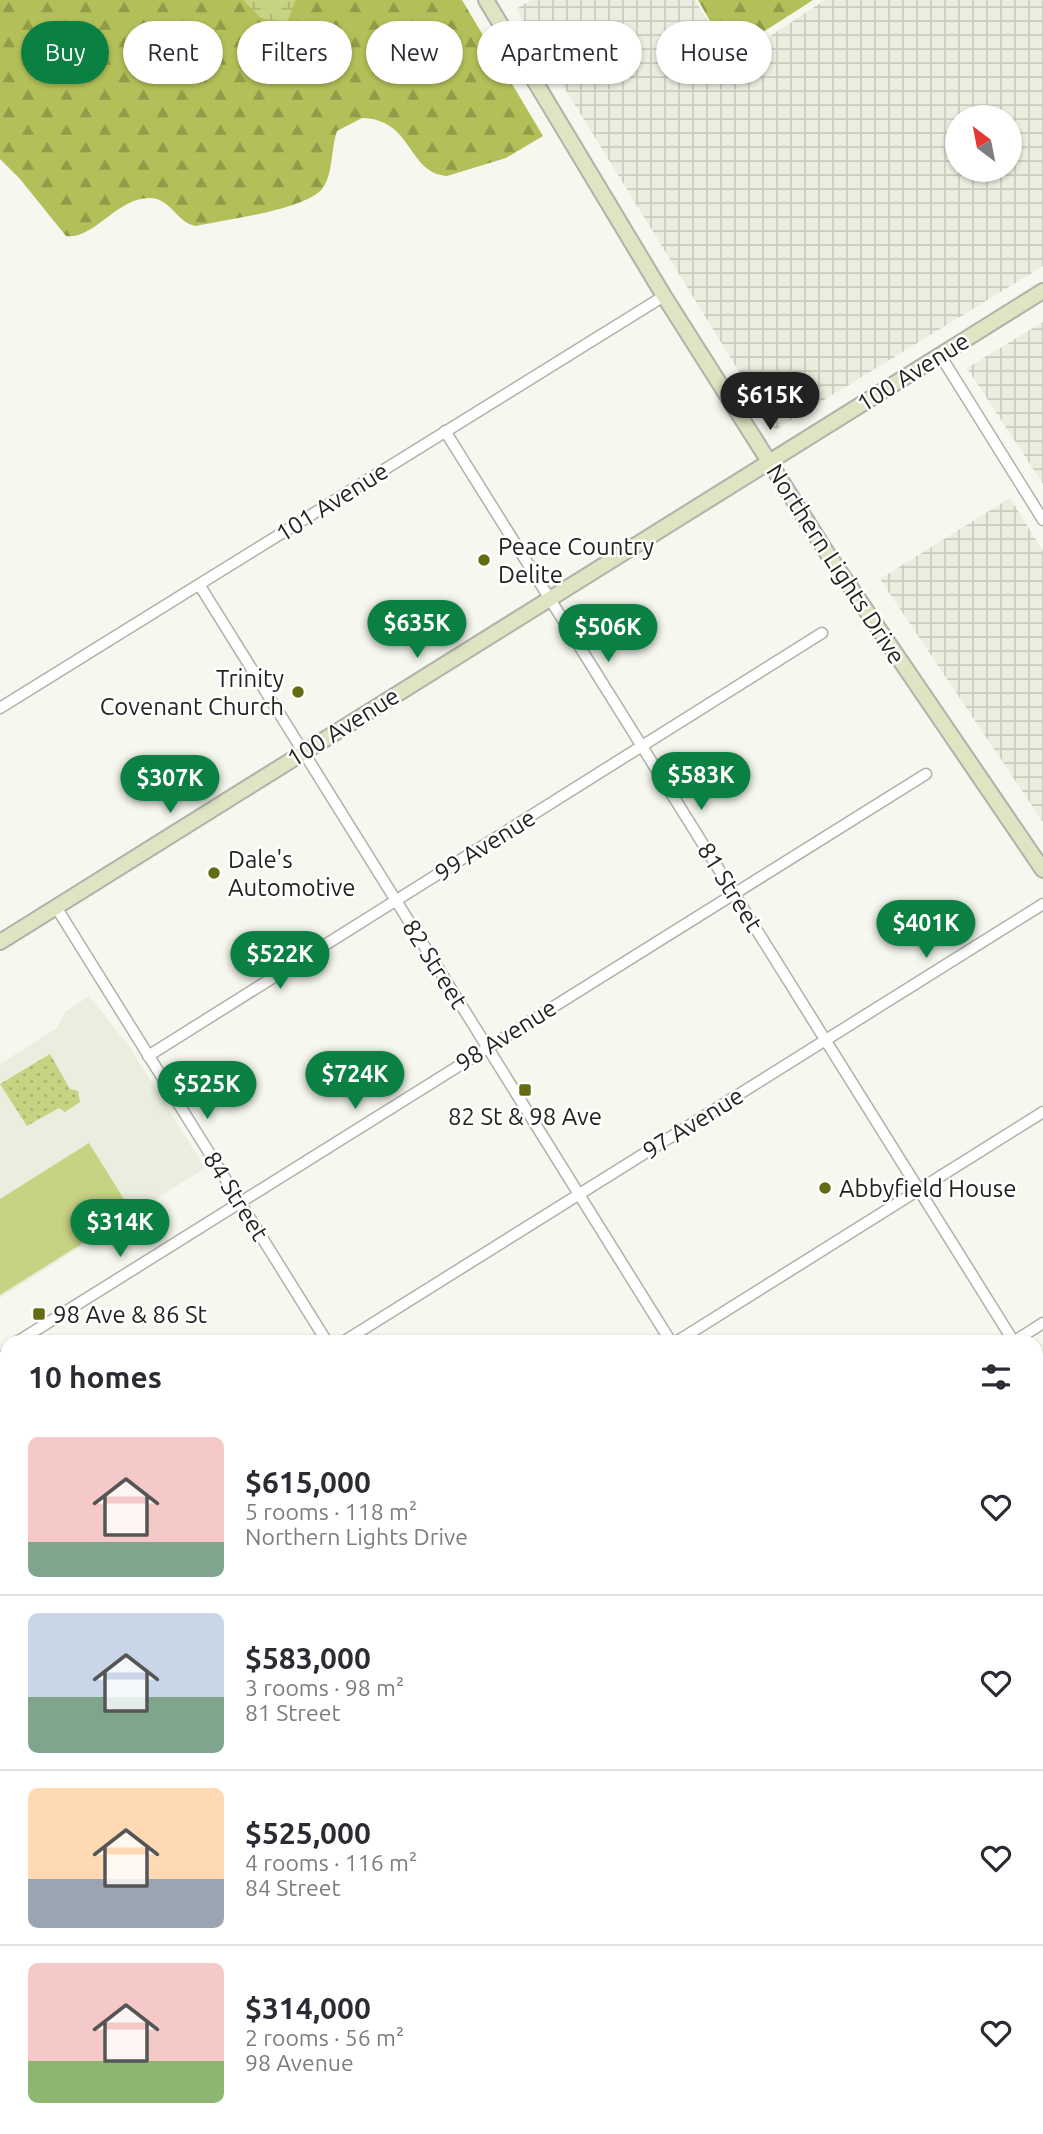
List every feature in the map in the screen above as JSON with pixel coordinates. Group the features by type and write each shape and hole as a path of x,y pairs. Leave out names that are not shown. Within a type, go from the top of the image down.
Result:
{"main road":[{"name":"Northern Lights Drive","path":"486,0 664,296 768,461 827,553 1043,870"},
{"name":"100 Avenue","path":"0,942 1043,291"}],"street":[{"name":"101 Avenue","path":"0,708 664,296"},
{"path":"940,355 1043,520"},
{"name":"81 Street","path":"445,432 1010,1335"},
{"name":"82 Street","path":"200,586 669,1335"},
{"name":"99 Avenue","path":"148,1056 822,633"},
{"name":"98 Avenue","path":"27,1335 926,774"},
{"name":"97 Avenue","path":"353,1335 1043,904"},
{"name":"84 Street","path":"56,907 323,1335"},
{"path":"684,1335 1043,1112"},
{"path":"1025,1335 1043,1323"}],"shaded area":[{"path":"531,0 695,0 708,21 656,21 656,84 772,84 772,35 825,0 1043,0 1043,266 775,430 562,84 642,84 642,21 523,21 516,9"},
{"path":"1043,322 1043,484 967,368"},
{"path":"1010,498 1043,551 1043,822 880,579"},
{"path":"89,996 131,1049 205,1168 0,1298 0,1064 57,1028 65,1012"}],"green space":[{"path":"0,0 462,0 477,25 477,84 512,84 543,136 506,158 447,176 434,173 424,166 391,127 379,121 362,118 337,131 326,183 313,196 299,203 196,226 189,224 158,199 139,199 86,231 66,236 20,179 0,159"},
{"path":"243,0 296,0 288,21 261,18"},
{"path":"698,0 813,0 772,26 772,21 710,21"},
{"path":"50,1054 70,1089 78,1091 80,1102 65,1112 59,1108 27,1126 0,1084"},
{"path":"89,1143 132,1212 0,1295 0,1199"}],"place":[{"name":"Peace Country Delite","path":"484,560"},
{"name":"Trinity Covenant Church","path":"298,692"},
{"name":"Dale's Automotive","path":"214,873"},
{"name":"82 St & 98 Ave","path":"525,1090"},
{"name":"Abbyfield House","path":"825,1188"},
{"name":"98 Ave & 86 St","path":"39,1314"}]}
